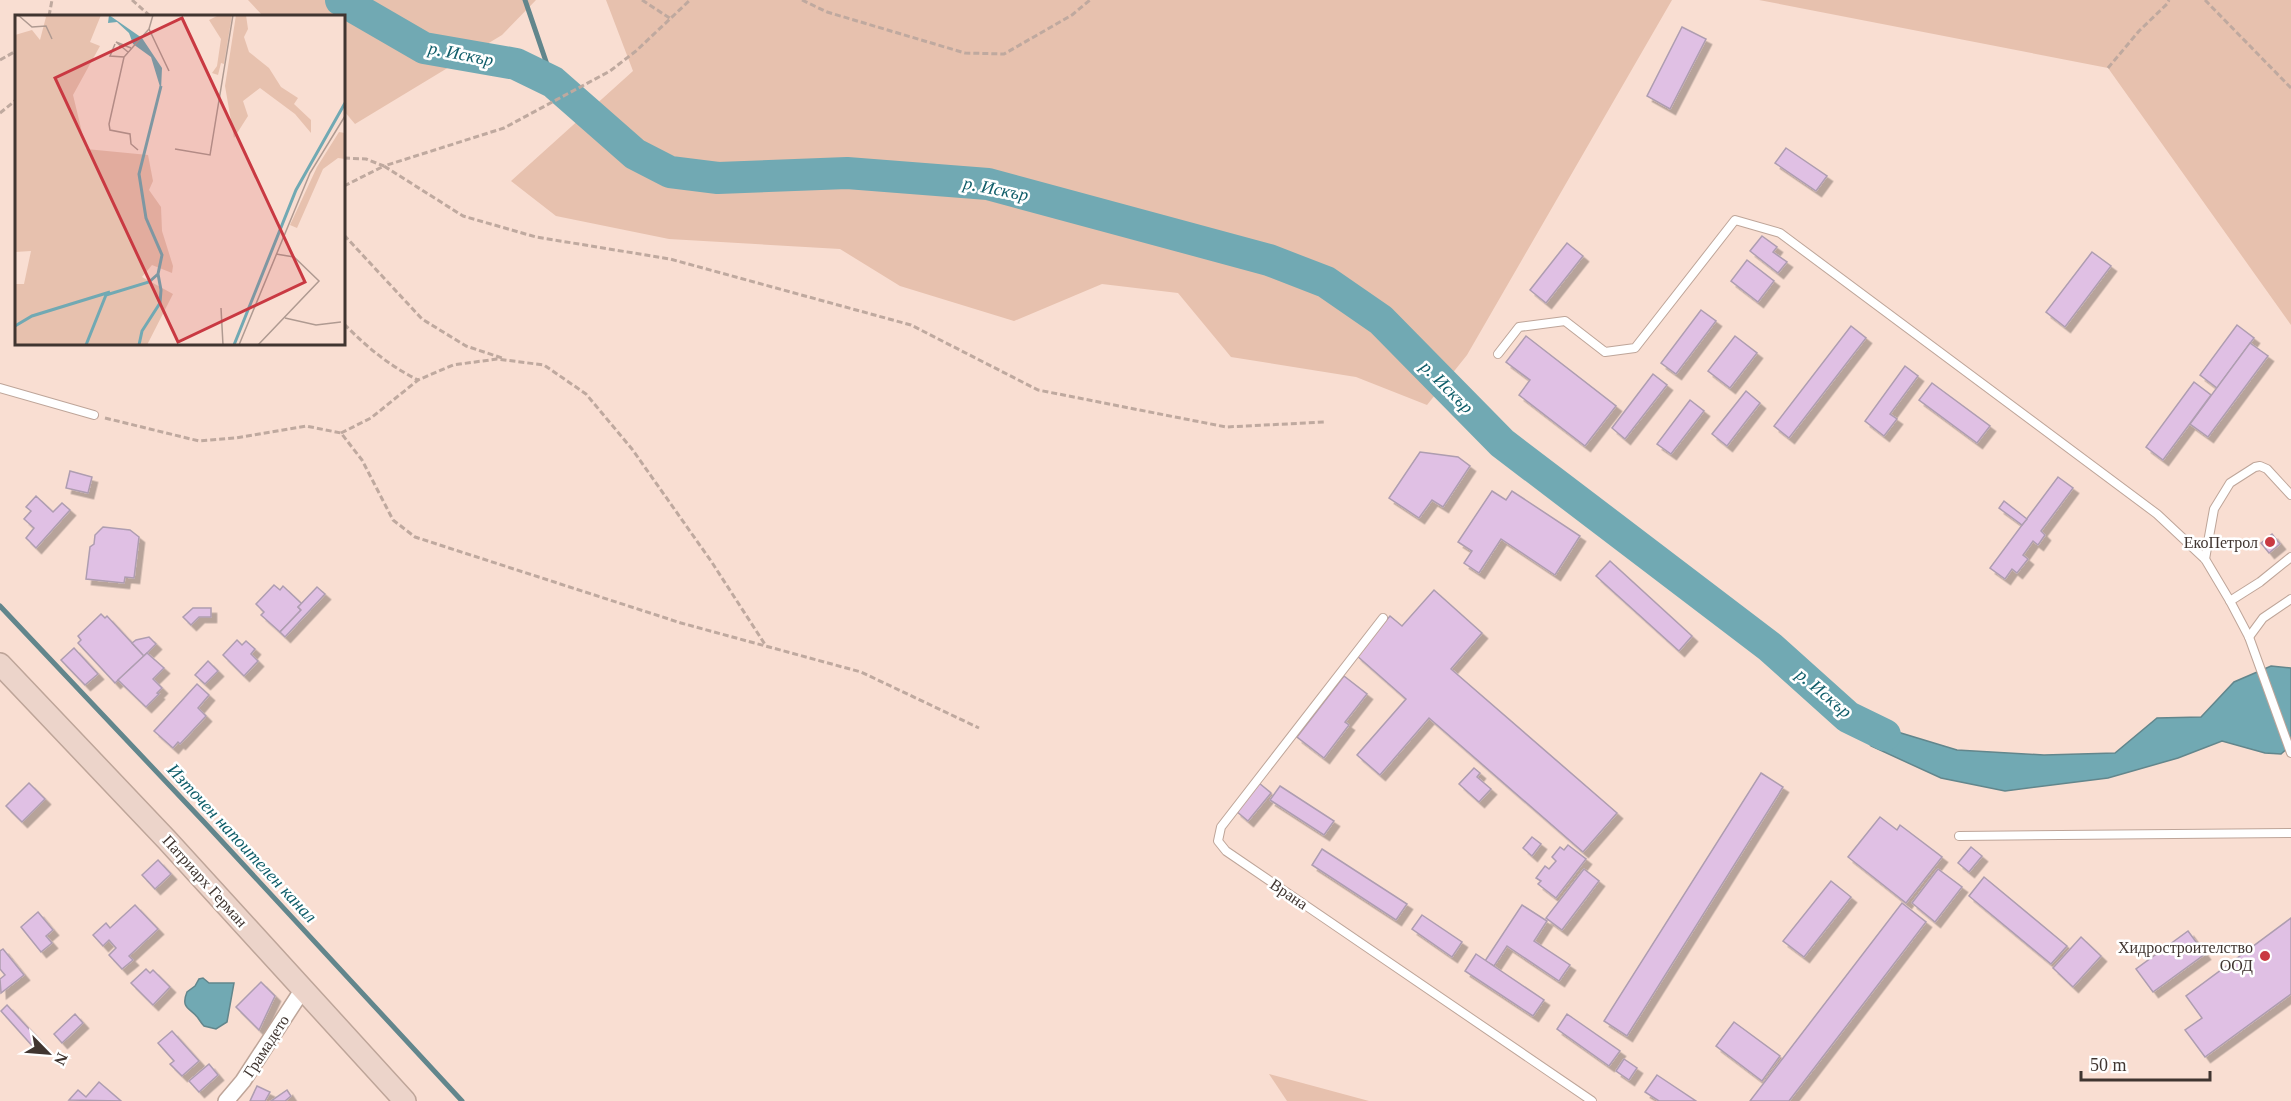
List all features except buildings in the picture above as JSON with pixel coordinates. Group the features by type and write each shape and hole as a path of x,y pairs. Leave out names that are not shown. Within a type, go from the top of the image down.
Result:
{"street":[{"name":"Патриарх Герман","path":"0,664 159,832 405,1101"},
{"name":"Грамадето","path":"226,1101 243,1081 303,989"}],"lane":[{"path":"1498,354 1519,327 1565,321 1605,352 1635,348 1735,220 1780,233 2157,514 2205,559 2249,637 2291,753"},
{"path":"0,388 94,415"},
{"path":"2205,559 2214,509 2230,483 2260,466 2267,469 2291,495"},
{"path":"2230,602 2291,557"},
{"path":"2249,637 2263,618 2291,599"},
{"name":"Врана","path":"1383,618 1221,827 1218,841 1226,851 1592,1101"},
{"path":"1959,836 2291,833"}],"path":[{"path":"49,15 52,0"},
{"path":"132,0 149,15"},
{"path":"642,0 671,18"},
{"path":"802,0 827,12 965,53 1004,54 1072,15 1090,0"},
{"path":"2108,68 2169,0"},
{"path":"2205,0 2291,88"},
{"path":"345,186 384,166 504,128 610,71 636,51 691,1"},
{"path":"0,60 15,52"},
{"path":"0,113 15,101"},
{"path":"345,158 366,159 384,166 463,216 537,237 670,259 912,325 1038,390 1226,427 1324,422"},
{"path":"345,236 422,319 466,346 510,360"},
{"path":"345,325 370,351 395,369 418,380"},
{"path":"94,415 199,441 235,438 306,426 340,433 370,418 418,380 453,365 497,359 544,365 586,394 632,450 711,561 766,646"},
{"path":"340,433 362,460 393,520 415,537 681,623 861,672 979,728"}],"shaded area":[{"path":"248,0 536,0 502,35 355,124 345,112 345,15 262,15"},
{"path":"606,0 1672,0 1467,355 1427,405 1356,377 1231,357 1178,293 1102,284 1014,321 900,286 840,249 669,239 556,216 511,181 633,71"},
{"path":"1759,0 2291,0 2291,325 2108,68"},
{"path":"1269,1074 1369,1101 1287,1101"}],"water":[{"path":"2271,666 2291,668 2291,745 2281,754 2265,753 2222,741 2178,758 2108,778 2005,791 1941,778 1871,746 1848,717 1957,750 2044,755 2115,753 2157,718 2201,717 2234,682"},
{"path":"203,978 209,983 234,983 227,1022 216,1029 204,1026 187,1008 185,1002 187,992 195,986 199,979"}],"waterway":[{"name":"р. Искър","path":"341,0 424,48 516,64 553,82 635,154 670,172 718,178 847,173 988,184 1269,260 1326,282 1381,320 1502,443 1770,647 1848,717 1885,735"},
{"name":"р. Искър","path":"525,0 553,82"},
{"name":"Източен напоителен канал","path":"0,606 462,1101"}],"place":[{"name":"ЕкоПетрол","path":"2270,542"},
{"name":"Хидростроителство ООД","path":"2265,956"}]}
